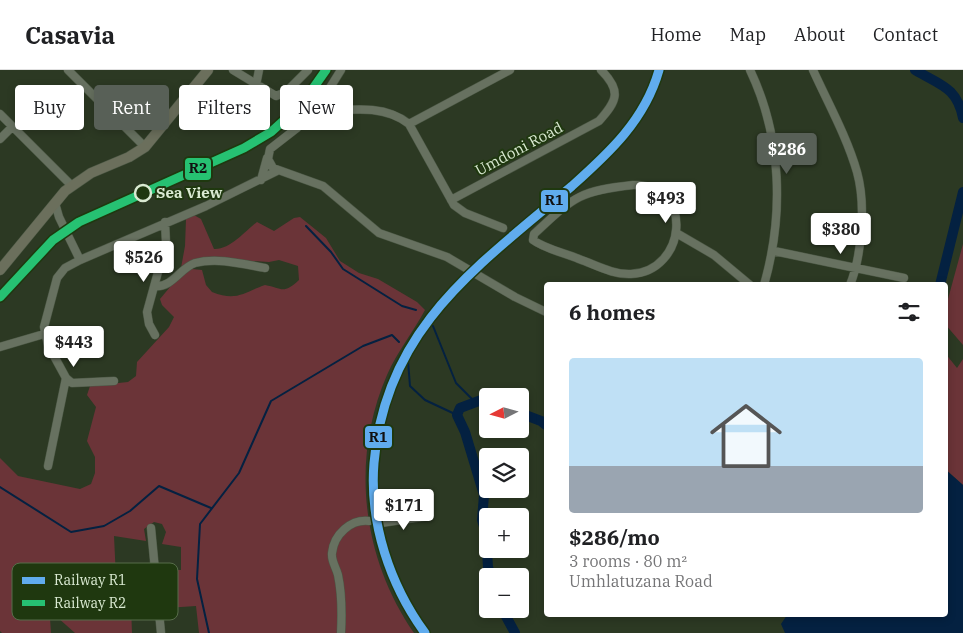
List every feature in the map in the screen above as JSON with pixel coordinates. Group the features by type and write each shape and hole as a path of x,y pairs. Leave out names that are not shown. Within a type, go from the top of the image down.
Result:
{"main road":[{"path":"0,270 55,203 72,186 91,173 145,147 208,70"}],"street":[{"path":"233,70 256,85 260,70"},
{"path":"270,93 281,95 301,79 308,70"},
{"path":"334,85 341,70"},
{"path":"409,124 510,70"},
{"name":"Umdoni Road","path":"451,200 599,121 610,109 615,96 612,81 601,70"},
{"path":"750,70 770,120 776,166 774,251 765,282"},
{"path":"813,70 857,172 861,191 860,245 856,270 851,282"},
{"path":"71,71 145,147"},
{"path":"353,111 379,110 396,115 409,124 451,200 462,210 503,228"},
{"path":"0,114 72,186"},
{"path":"0,139 12,127"},
{"path":"261,180 272,146 294,130"},
{"path":"268,155 270,164 277,171 323,186 380,233 435,252 544,311"},
{"path":"114,381 72,384 66,378 44,334 45,322 57,278 66,268 80,260 261,180 277,171"},
{"path":"639,185 654,188 666,196 676,215 678,234 664,259 649,270 632,274 615,273 599,267 535,242 533,236 568,202 579,196 601,188 639,185"},
{"path":"55,203 59,216 80,260"},
{"path":"155,336 149,324 147,312 166,242 166,222"},
{"path":"678,234 714,255 746,282"},
{"path":"774,251 856,270 904,278"},
{"path":"155,286 166,284 188,266 203,261 222,261 265,268"},
{"path":"0,347 44,334"},
{"path":"48,466 66,378"},
{"path":"381,523 428,516"},
{"path":"342,633 340,583 332,559 333,549 337,538 351,524 358,521 369,521"},
{"path":"151,528 154,563"},
{"path":"160,620 161,633"}],"shaded area":[{"path":"192,214 201,219 214,249 231,243 257,222 274,231 294,218 300,217 326,238 340,261 359,273 378,279 417,302 425,310 395,358 375,407 368,441 366,474 367,508 373,541 383,573 396,604 414,633 199,633 196,606 178,607 178,570 181,570 181,547 162,544 166,532 162,524 154,522 144,529 146,541 114,536 115,563 12,563 12,620 50,620 51,633 2,633 0,631 0,458 18,476 80,489 91,484 95,473 95,457 87,441 96,407 87,395 90,386 128,382 136,376 137,362 169,327 174,317 162,305 160,299 180,275 192,269 202,270 206,285 212,292 228,296 240,295 265,285 286,289 299,280 298,266 279,260 269,262 238,260 181,268 185,246 186,219"},
{"path":"963,244 963,345 948,328 948,299"},
{"path":"948,357 957,368 963,359 963,485 948,472"},
{"path":"60,620 132,620 132,633 75,633"}],"water":[{"path":"948,472 963,485 963,633 785,633 781,624 786,617 948,617"}],"waterway":[{"path":"915,70 952,93 963,118"},
{"path":"941,282 963,192"},
{"path":"306,226 331,252 343,269 402,306 416,310"},
{"path":"433,326 456,383 475,402"},
{"path":"209,633 197,579 200,524 239,473 271,401 363,346 392,335 399,342"},
{"path":"408,361 410,386 425,400 457,415"},
{"path":"479,401 460,408 457,415 465,432 484,495 482,520 486,534 488,568"},
{"path":"529,416 544,423"},
{"path":"0,487 71,532 104,526 130,511 159,486 211,508"},
{"path":"507,618 515,633"}],"rail line":[{"name":"R2","path":"0,297 53,240 79,222 244,148 271,132 302,104 326,70"},
{"name":"R1","path":"425,633 402,595 392,574 384,552 375,508 373,486 374,463 382,416 396,374 417,337 442,304 471,273 586,174 612,148 645,105 659,70"}],"place":[{"name":"Sea View","path":"143,193"}]}
